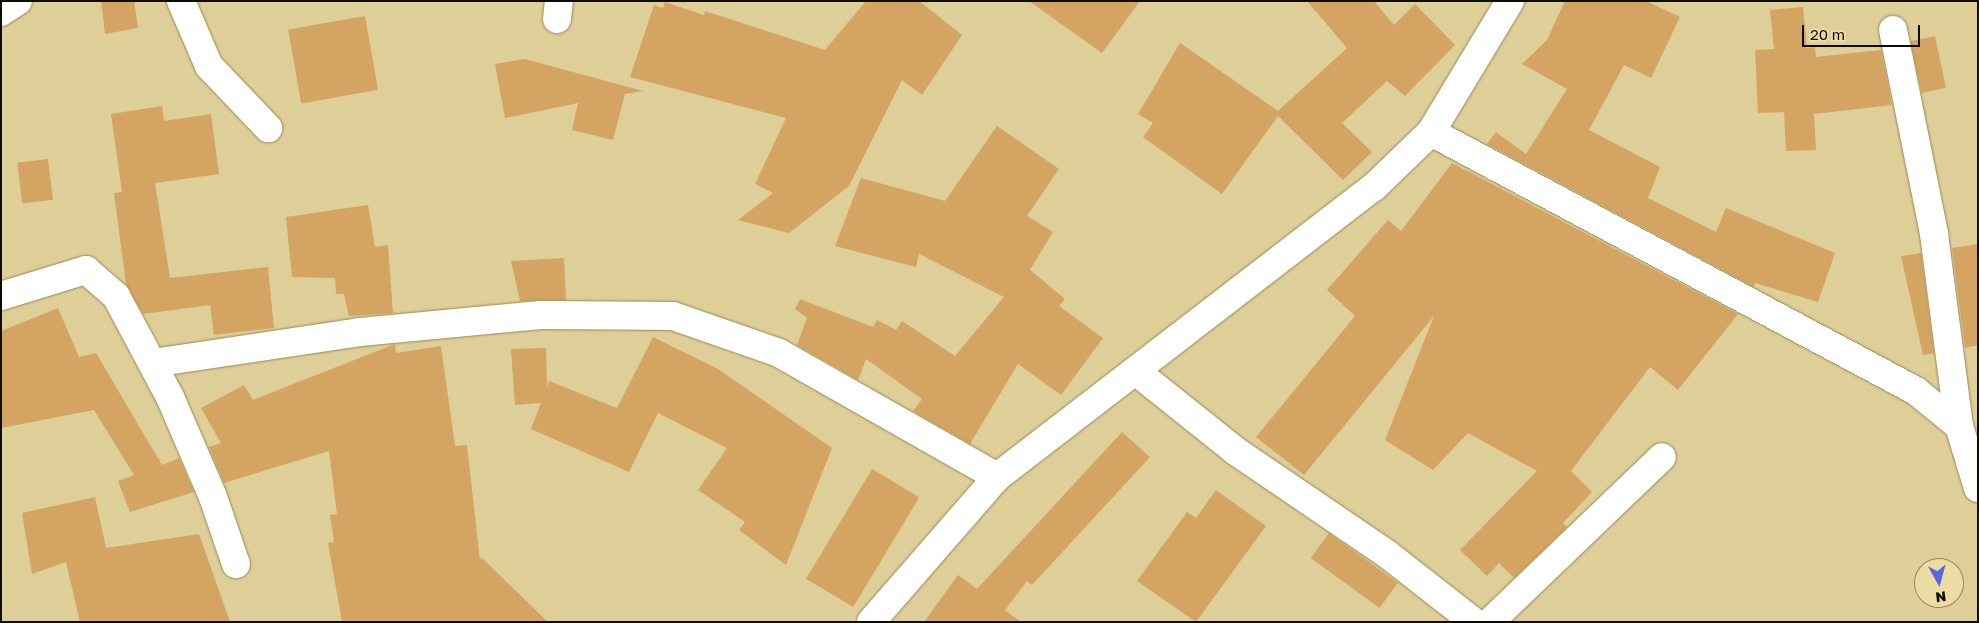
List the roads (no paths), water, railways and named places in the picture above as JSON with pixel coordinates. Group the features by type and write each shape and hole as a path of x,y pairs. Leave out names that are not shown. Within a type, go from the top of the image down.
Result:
{"street":[{"path":"1,12 18,1"},
{"path":"180,1 210,66 268,128"},
{"path":"871,622 997,477 1138,373 1374,187 1431,132 1510,1"},
{"path":"1893,30 1932,224 1959,426 1978,488"},
{"path":"1431,132 1916,391 1959,426"},
{"path":"1,296 86,270 116,296 153,363 213,497 236,564"},
{"path":"153,363 379,330 540,316 672,316 779,353 997,477"},
{"path":"1138,373 1237,452 1387,554 1474,622"},
{"path":"1490,622 1662,457"}]}
